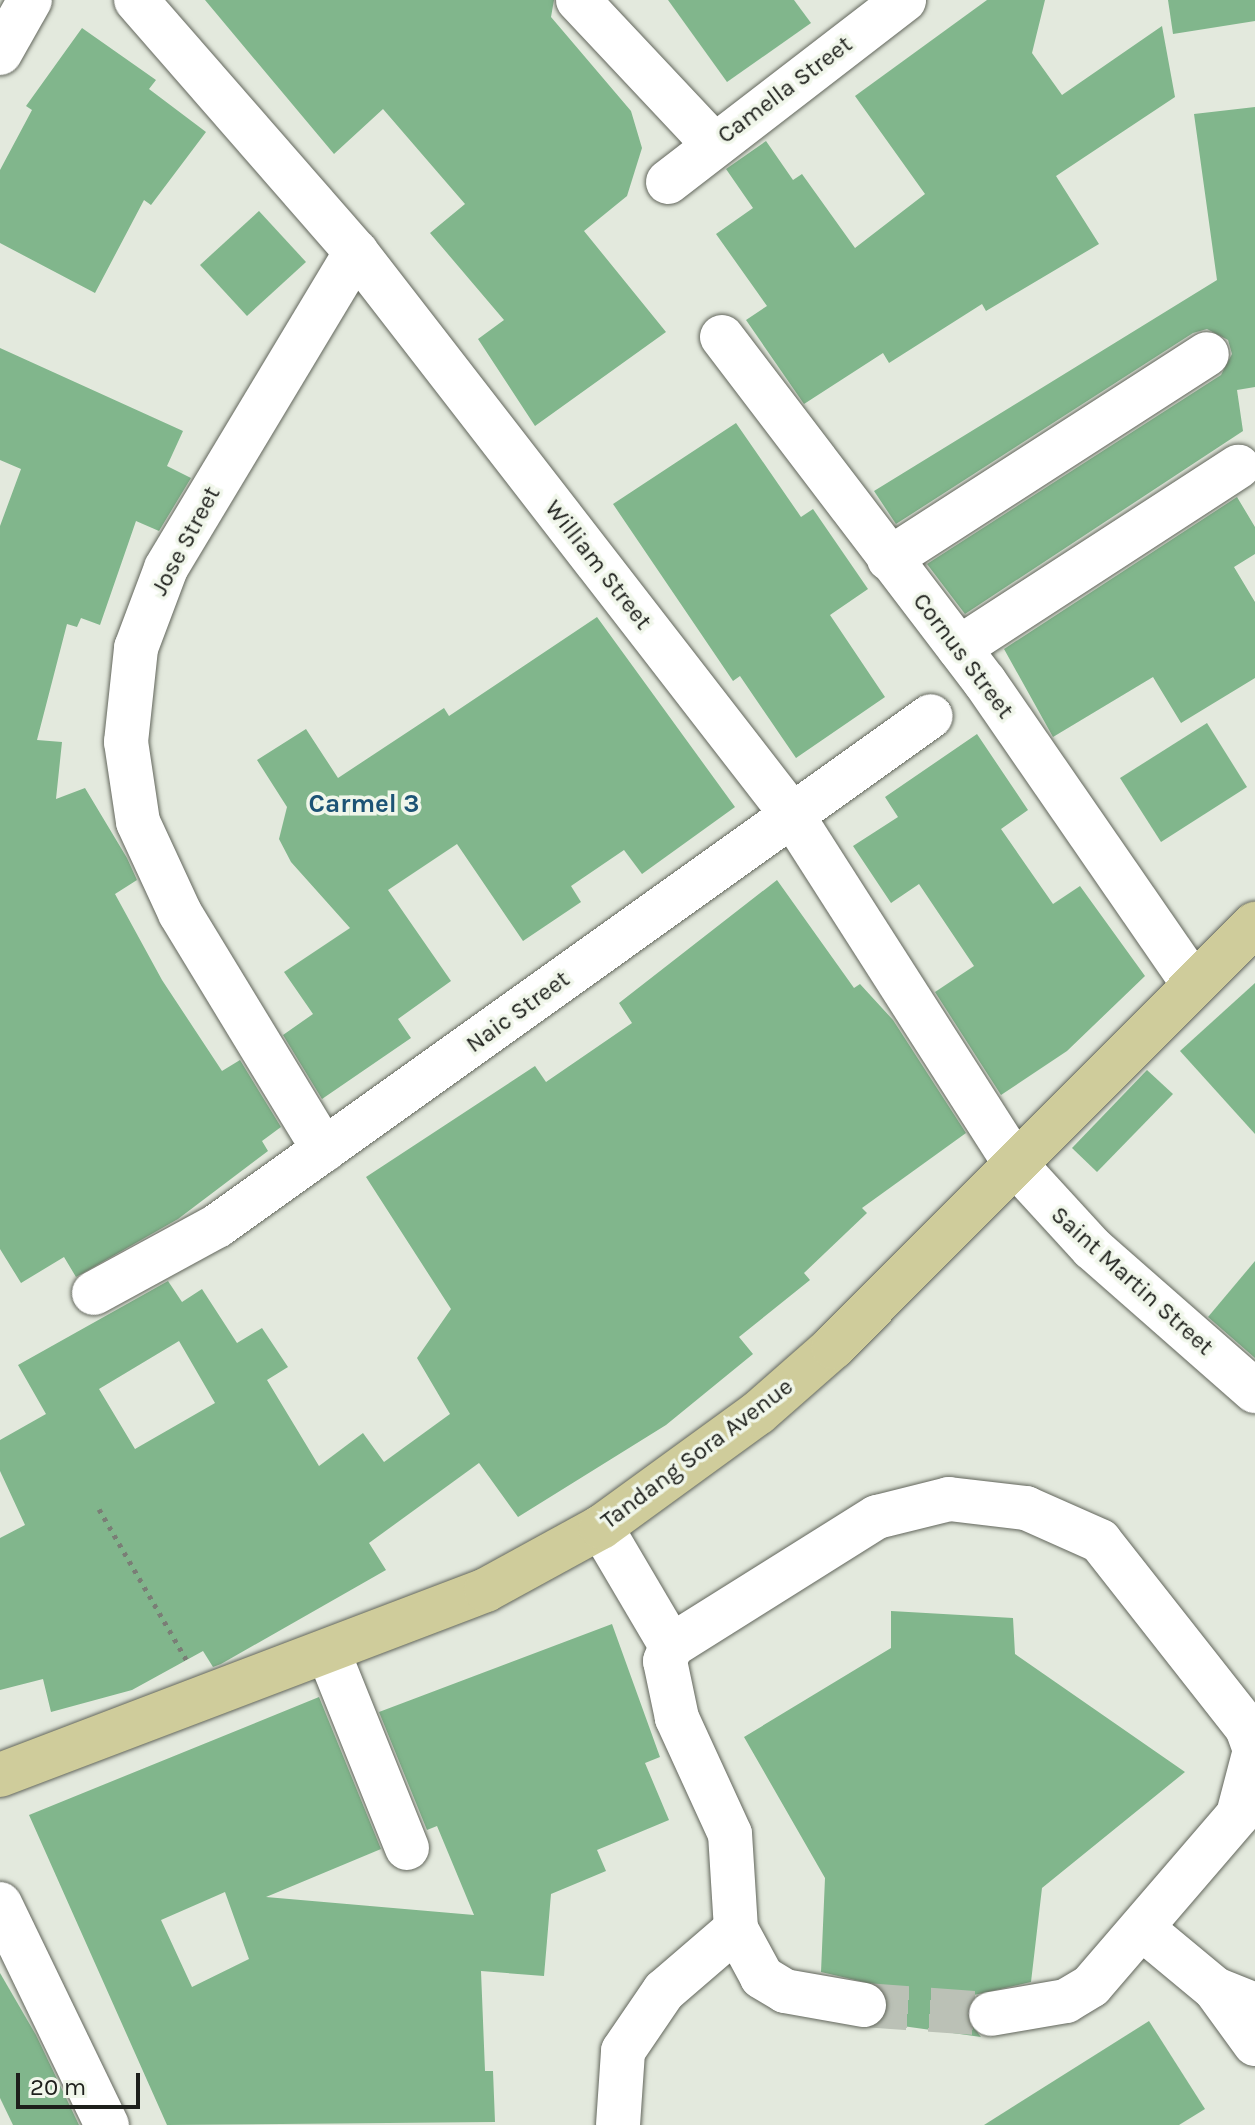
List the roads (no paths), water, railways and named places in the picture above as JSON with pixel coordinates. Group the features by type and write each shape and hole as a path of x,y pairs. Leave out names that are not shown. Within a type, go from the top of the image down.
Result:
{"main road":[{"name":"Tandang Sora Avenue","path":"0,1775 209,1700 486,1590 601,1527 758,1413 1016,1165 1255,924"}],"street":[{"path":"0,53 30,0"},
{"name":"William Street","path":"136,0 356,252 792,815 1016,1165"},
{"path":"578,0 714,145"},
{"name":"Camella Street","path":"668,182 904,0"},
{"name":"Jose Street","path":"324,1150 180,913 138,822 126,742 136,648 166,568 356,252"},
{"name":"Cornus Street","path":"722,337 959,648 1193,984"},
{"path":"889,559 1207,354"},
{"path":"959,648 1238,467"},
{"name":"Naic Street","path":"94,1293 217,1226 931,716"},
{"name":"Saint Martin Street","path":"1016,1165 1092,1248 1255,1391"},
{"path":"671,1646 877,1517 949,1499 1026,1508 1100,1541 1247,1728 1255,1750 1238,1815 1144,1930 1066,2001 991,2014"},
{"path":"601,1527 671,1646 665,1679 677,1718 730,1834 736,1929 762,1977 785,1991 864,2005"},
{"path":"329,1654 407,1848"},
{"path":"0,1904 107,2125"},
{"path":"618,2125 623,2051 664,1991 736,1929"},
{"path":"1144,1930 1215,1989 1255,2044"},
{"path":"1215,1989 1255,2005"}],"tunnel":[{"path":"864,2005 991,2014"}],"district":[{"name":"Carmel 3","path":"364,804"}]}
